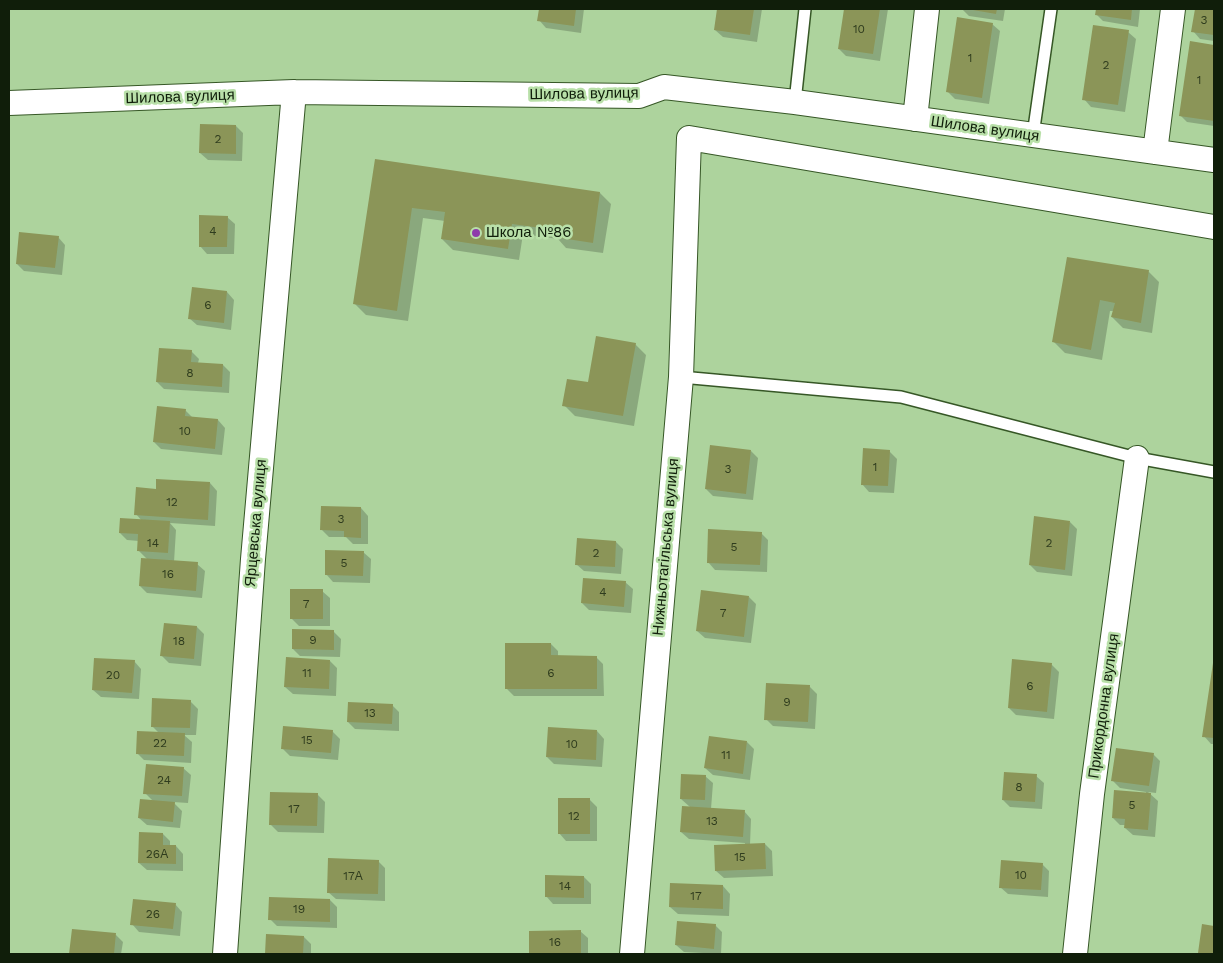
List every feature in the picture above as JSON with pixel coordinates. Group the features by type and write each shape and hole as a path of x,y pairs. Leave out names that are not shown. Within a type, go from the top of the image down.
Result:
{"street":[{"path":"915,119 927,9"},
{"path":"1156,152 1173,9"},
{"name":"Шилова вулиця","path":"9,103 294,92 639,96 664,88 795,102 1214,160"},
{"name":"Ярцевська вулиця","path":"225,954 253,559 294,92"},
{"name":"Нижньотагільська вулиця","path":"632,954 681,377 689,138 1214,227"},
{"name":"Прикордонна вулиця","path":"1075,954 1092,794 1137,458"}],"lane":[{"path":"795,102 805,9"},
{"path":"1033,135 1051,9"},
{"path":"681,377 901,398 1137,458 1214,472"}],"building":[{"path":"539,9 576,9 574,26 537,21"},
{"path":"717,9 754,9 750,35 714,30"},
{"path":"844,9 880,9 873,54 838,49"},
{"path":"967,9 997,9 996,14"},
{"path":"1096,9 1132,9 1131,20 1095,15"},
{"path":"1195,9 1214,9 1214,35 1191,32"},
{"path":"957,17 993,23 982,98 946,92"},
{"path":"1093,25 1129,30 1118,105 1082,100"},
{"path":"1190,41 1214,45 1214,121 1179,116"},
{"path":"200,124 236,125 236,154 199,153"},
{"name":"Школа №86","path":"375,159 600,192 593,243 554,237 555,230 512,224 508,249 441,239 445,212 412,208 397,311 353,304"},
{"path":"199,215 228,216 227,247 199,247"},
{"path":"19,232 59,236 55,268 16,264"},
{"path":"1067,257 1149,270 1141,323 1111,317 1115,303 1100,300 1091,350 1052,342"},
{"path":"192,287 227,291 224,323 188,319"},
{"path":"596,336 636,343 623,416 562,406 567,379 588,382"},
{"path":"159,348 192,350 191,362 223,364 222,387 156,382"},
{"path":"157,406 186,409 185,416 218,419 215,449 153,442"},
{"path":"710,445 751,450 746,494 705,489"},
{"path":"863,448 890,450 888,486 861,485"},
{"path":"156,479 210,482 208,520 134,515 136,487 156,489"},
{"path":"321,506 361,507 361,538 344,537 344,531 320,530"},
{"path":"1034,516 1070,521 1065,570 1029,565"},
{"path":"120,518 170,521 168,553 137,551 138,534 119,533"},
{"path":"708,529 762,532 760,565 707,563"},
{"path":"577,538 616,541 615,567 575,565"},
{"path":"325,550 364,551 363,576 325,575"},
{"path":"141,558 198,562 196,591 139,586"},
{"path":"583,578 626,581 624,607 581,603"},
{"path":"290,589 323,589 323,619 290,619"},
{"path":"701,590 749,596 744,637 696,631"},
{"path":"164,623 197,626 194,659 160,656"},
{"path":"292,629 334,630 334,650 292,649"},
{"path":"505,643 551,643 551,655 597,656 597,689 505,689"},
{"path":"286,657 330,660 329,689 284,687"},
{"path":"94,658 135,660 132,693 92,690"},
{"path":"1012,659 1052,663 1047,712 1008,708"},
{"path":"1214,663 1214,738 1202,737"},
{"path":"766,683 810,685 808,722 764,720"},
{"path":"152,698 191,700 190,728 151,727"},
{"path":"348,702 393,704 392,724 347,722"},
{"path":"283,726 333,730 331,753 281,749"},
{"path":"548,727 597,730 596,760 546,757"},
{"path":"137,731 185,733 184,756 136,754"},
{"path":"709,736 747,741 743,774 704,768"},
{"path":"1116,748 1154,753 1149,786 1111,781"},
{"path":"146,764 184,767 182,796 143,794"},
{"path":"1004,772 1037,774 1035,802 1002,800"},
{"path":"681,774 706,775 705,800 680,799"},
{"path":"1114,790 1151,793 1148,830 1124,828 1125,819 1112,818"},
{"path":"270,792 318,793 317,826 269,825"},
{"path":"558,798 590,798 590,834 558,834"},
{"path":"140,799 175,802 173,822 138,818"},
{"path":"682,806 745,810 743,837 680,832"},
{"path":"139,832 163,833 163,845 176,845 176,864 138,863"},
{"path":"765,843 766,869 715,871 714,845"},
{"path":"328,858 379,860 378,894 327,893"},
{"path":"1001,860 1043,863 1041,890 999,888"},
{"path":"545,875 584,876 584,898 545,897"},
{"path":"670,883 723,885 723,909 669,907"},
{"path":"269,897 330,899 330,922 268,920"},
{"path":"133,899 176,903 173,929 130,925"},
{"path":"677,921 716,924 714,949 675,945"},
{"path":"1202,924 1214,926 1214,954 1198,953"},
{"path":"72,929 116,933 114,954 69,954"},
{"path":"581,930 581,954 529,954 529,931"},
{"path":"266,934 304,936 303,954 265,954"}],"place":[{"name":"Школа №86","path":"476,233"}]}
